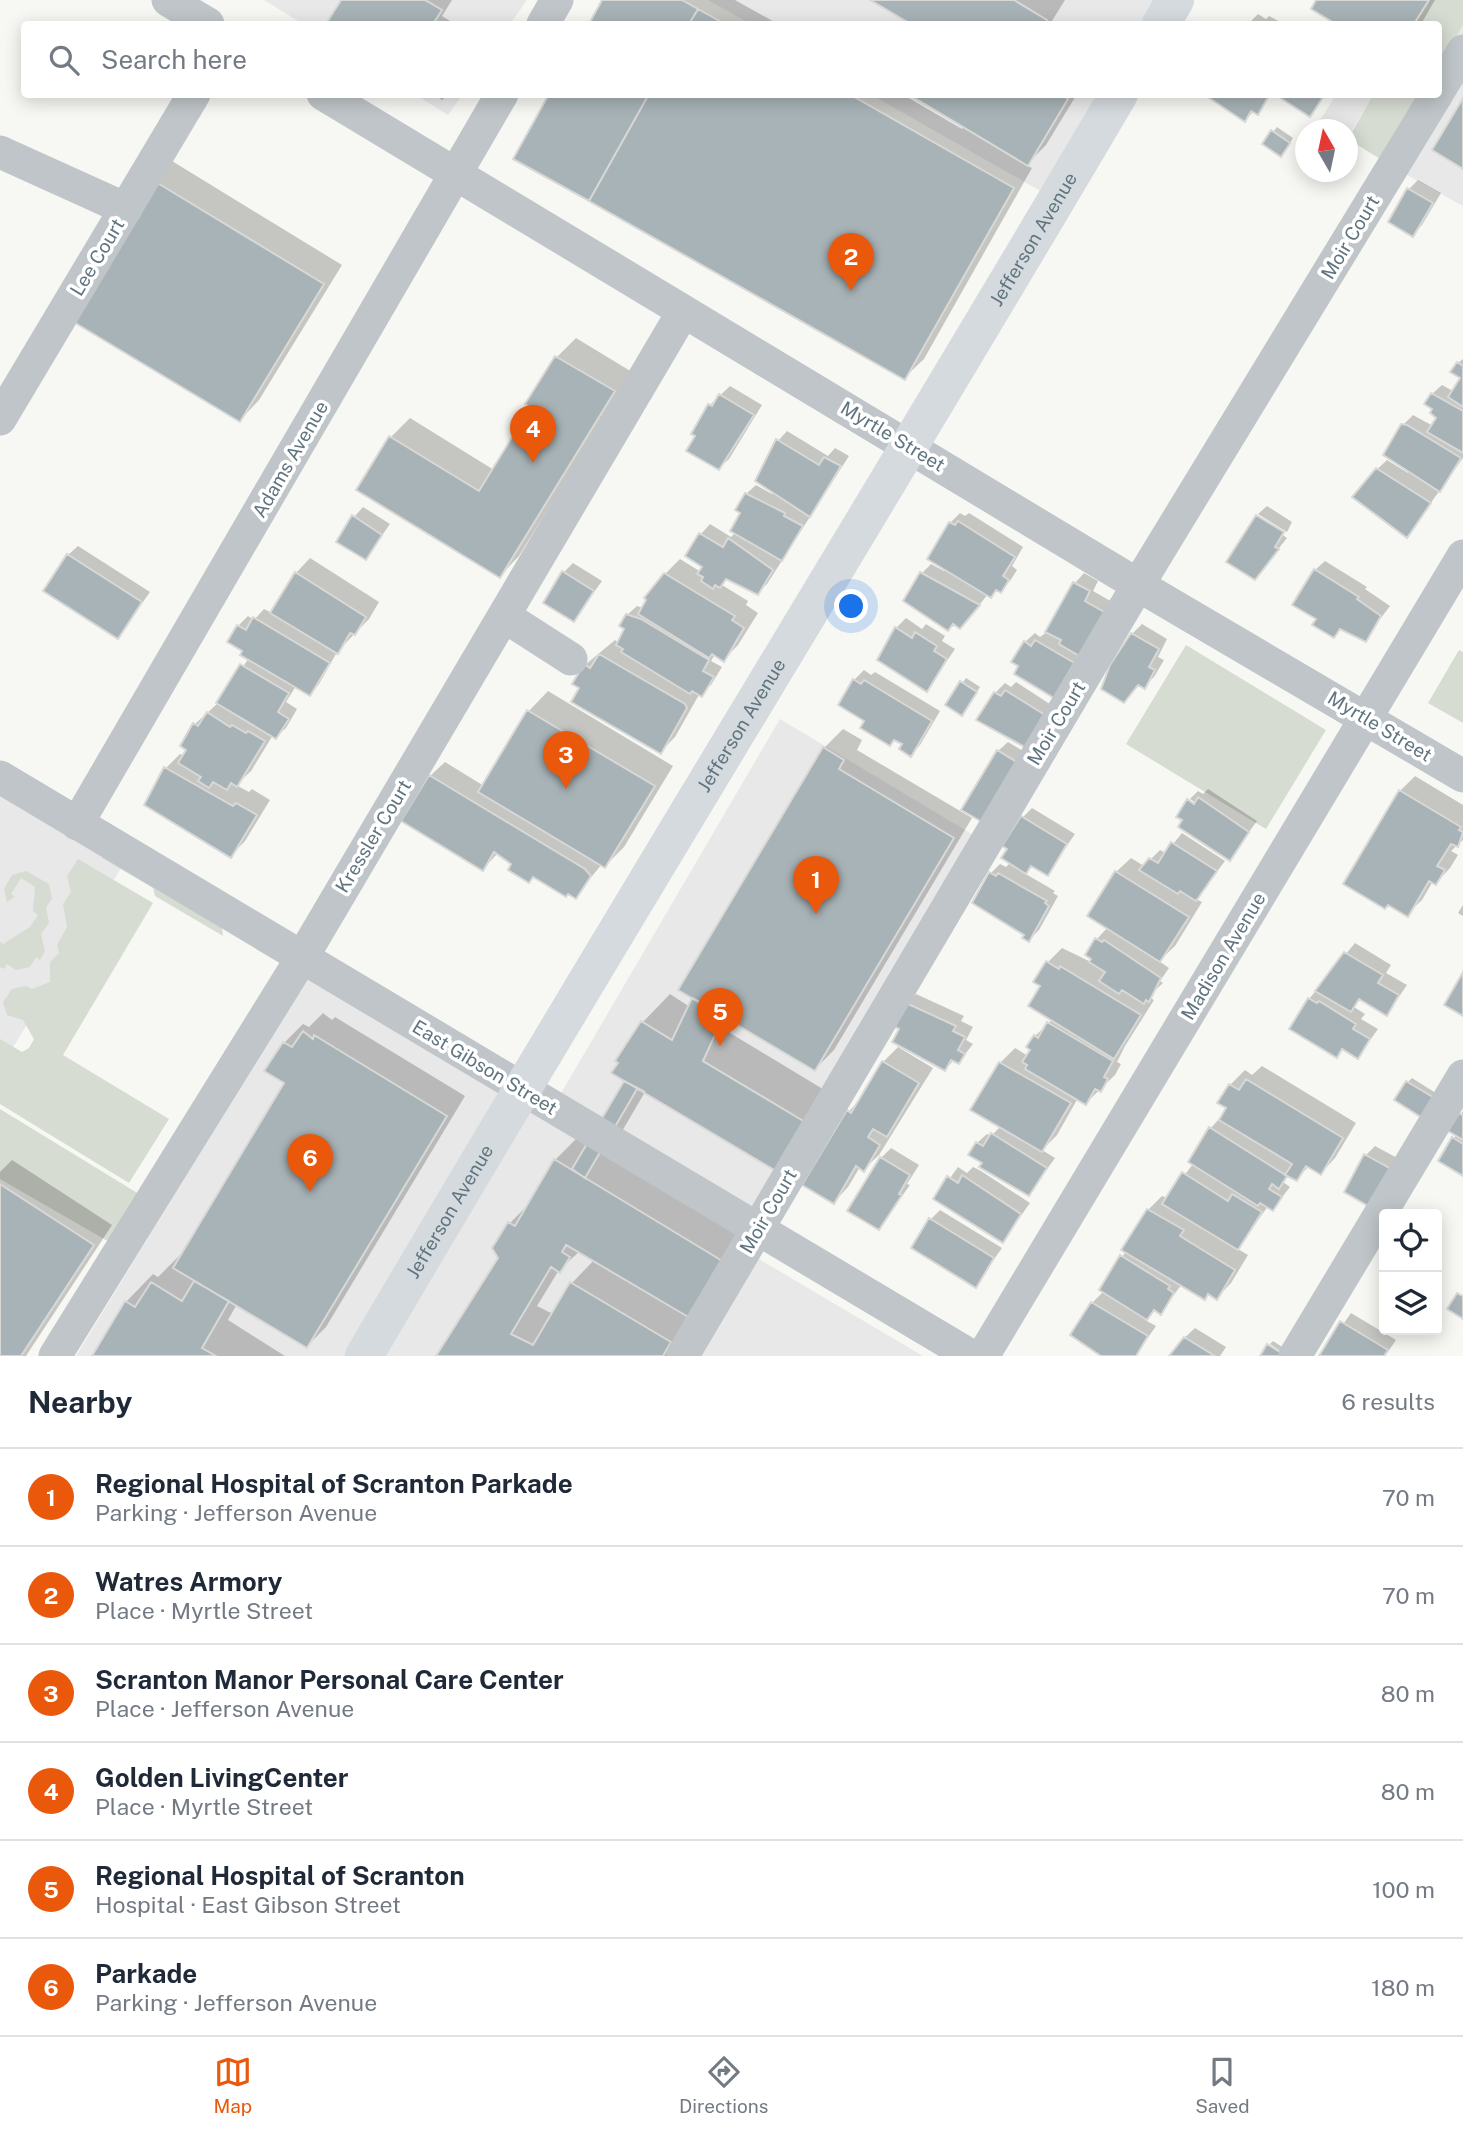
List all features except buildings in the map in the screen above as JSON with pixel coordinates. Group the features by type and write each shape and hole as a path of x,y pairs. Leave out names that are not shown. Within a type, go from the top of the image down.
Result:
{"main road":[{"path":"1163,21 1175,0"},
{"name":"Jefferson Avenue","path":"364,1356 520,1089 911,447 1117,98"}],"street":[{"path":"167,0 203,21"},
{"path":"545,21 557,0"},
{"name":"Moir Court","path":"1442,86 1463,51"},
{"name":"Lee Court","path":"0,419 12,372 126,209 192,98"},
{"name":"Myrtle Street","path":"331,98 1138,585 1463,776"},
{"name":"Adams Avenue","path":"77,824 500,98"},
{"name":"Moir Court","path":"683,1355 1138,585 1435,98"},
{"path":"0,152 126,209"},
{"name":"Kressler Court","path":"55,1356 303,956 683,312"},
{"name":"Madison Avenue","path":"983,1356 1463,556"},
{"path":"504,616 571,659"},
{"name":"East Gibson Street","path":"0,777 971,1356"},
{"path":"1295,1356 1463,1076"}],"shaded area":[{"path":"264,0 527,0 512,21 298,21"},
{"path":"708,0 1155,0 1143,21 746,21"},
{"path":"1429,0 1463,0 1463,25 1442,63 1442,21 1416,21"},
{"path":"1463,25 1463,206 1398,170 1427,98 1442,98 1442,63"},
{"path":"421,98 460,98 448,115"},
{"path":"877,98 1098,98 1042,192"},
{"path":"1334,98 1371,98 1358,120 1321,119"},
{"path":"1371,98 1422,98 1385,162 1358,145 1358,121"},
{"path":"1186,645 1326,730 1266,829 1126,744"},
{"path":"1459,650 1463,652 1463,723 1428,703"},
{"path":"780,719 975,836 735,1245 923,1356 76,1356 309,974 546,1119"},
{"path":"0,792 123,865 0,1069"},
{"path":"104,855 222,928 223,936 155,896 153,888 102,858"},
{"path":"78,859 153,903 63,1055 169,1119 129,1183 0,1104 0,1039 22,1052 29,1048 34,1039 23,1020 7,1015 3,1002 12,989 26,986 32,989 50,982 50,962 59,953 57,945 67,927 63,904 71,892 67,876"},
{"path":"26,871 49,884 52,899 46,907 49,923 41,934 45,951 40,960 36,957 30,967 16,970 7,964 4,969 0,967 0,942 3,944 30,927 38,915 33,911 35,887 21,878 11,894 15,897 7,902 4,889 12,875"},
{"path":"0,1109 139,1194 111,1243 0,1179"}],"place":[{"name":"Watres Armory","path":"851,291"},
{"name":"Golden LivingCenter","path":"533,463"},
{"name":"Scranton Manor Personal Care Center","path":"566,789"},
{"name":"Regional Hospital of Scranton Parkade","path":"816,914"},
{"name":"Regional Hospital of Scranton","path":"720,1046"},
{"name":"Parkade","path":"310,1192"}]}
